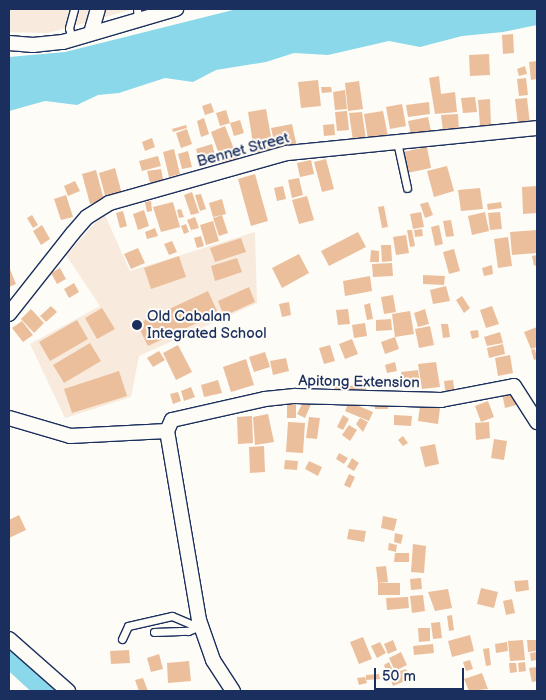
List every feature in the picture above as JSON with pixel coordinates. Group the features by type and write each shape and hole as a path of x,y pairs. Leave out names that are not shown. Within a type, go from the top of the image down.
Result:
{"street":[{"path":"91,34 98,9"},
{"path":"9,43 33,45 72,39 91,34 137,14 176,9"},
{"name":"Bennet Street","path":"9,314 87,218 109,203 287,154 397,141 537,128"},
{"name":"Apitong Extension","path":"167,430 172,420 181,416 265,399 295,396 441,400 506,386 519,389 537,422"},
{"path":"9,418 70,436 167,430 199,626 213,660 233,691"},
{"path":"9,639 68,691"}],"lane":[{"path":"72,39 69,28 74,9"},
{"path":"397,141 407,188"},
{"path":"122,639 128,626 172,616 199,626"},
{"path":"154,632 188,631 199,626"}],"shaded area":[{"path":"9,9 134,9 48,33 9,32"},
{"name":"Old Cabalan Integrated School","path":"104,213 130,271 255,232 257,303 139,356 131,397 65,418 30,344 100,306 66,255"}],"water":[{"path":"237,9 537,9 537,25 503,32 462,36 420,47 389,41 328,55 294,53 266,62 216,70 193,82 165,78 119,93 98,95 77,105 45,101 9,111 9,57 65,52"}],"building":[{"path":"513,34 514,53 503,54 502,35"},
{"path":"489,54 490,75 470,76 469,55"},
{"path":"537,61 537,79 531,80 529,62"},
{"path":"525,66 527,74 519,76 517,69"},
{"path":"439,76 441,94 455,92 457,112 435,114 429,78"},
{"path":"526,78 528,95 519,96 517,79"},
{"path":"318,80 321,106 301,108 298,82"},
{"path":"359,81 363,109 348,111 345,83"},
{"path":"321,87 331,87 332,92 322,93"},
{"path":"345,90 347,109 335,110 333,92"},
{"path":"475,97 477,112 463,113 461,98"},
{"path":"527,98 530,124 518,126 515,99"},
{"path":"490,99 491,126 480,126 478,100"},
{"path":"429,102 430,114 408,117 406,105"},
{"path":"211,103 214,112 205,115 202,106"},
{"path":"402,104 406,126 390,129 386,107"},
{"path":"266,109 274,153 255,156 248,112"},
{"path":"226,110 230,123 220,126 216,113"},
{"path":"347,111 349,130 337,131 335,112"},
{"path":"383,111 388,136 368,140 364,114"},
{"path":"362,112 366,139 353,141 349,113"},
{"path":"458,114 459,130 443,131 441,115"},
{"path":"428,117 431,131 411,135 408,121"},
{"path":"204,118 209,134 201,137 197,121"},
{"path":"240,120 244,133 234,136 230,123"},
{"path":"292,124 297,147 276,151 271,128"},
{"path":"334,124 335,135 324,136 323,125"},
{"path":"186,125 187,128 173,132 172,129"},
{"path":"225,126 239,162 224,168 211,132"},
{"path":"187,129 192,144 181,148 176,133"},
{"path":"152,138 155,147 145,151 142,142"},
{"path":"212,144 216,159 200,164 196,149"},
{"path":"427,147 431,168 407,173 403,152"},
{"path":"174,149 180,174 169,177 163,152"},
{"path":"188,151 192,167 182,169 178,154"},
{"path":"158,156 161,166 142,171 139,161"},
{"path":"326,159 334,189 322,192 314,162"},
{"path":"311,160 314,174 300,177 297,163"},
{"path":"447,166 454,191 434,197 427,171"},
{"path":"115,168 122,194 106,199 99,173"},
{"path":"161,169 164,184 151,187 147,171"},
{"path":"96,170 104,200 90,204 82,174"},
{"path":"255,174 268,221 251,226 238,179"},
{"path":"299,178 303,195 292,198 288,180"},
{"path":"75,181 80,191 68,196 64,186"},
{"path":"283,186 286,199 277,201 274,188"},
{"path":"537,186 537,213 523,214 522,187"},
{"path":"480,188 483,209 461,211 458,190"},
{"path":"192,192 199,213 191,215 184,195"},
{"path":"201,194 206,209 200,211 195,195"},
{"path":"66,195 73,217 61,220 54,199"},
{"path":"307,196 314,220 299,224 292,200"},
{"path":"222,199 226,214 213,217 209,203"},
{"path":"151,201 152,211 147,212 145,202"},
{"path":"173,202 180,227 161,232 153,207"},
{"path":"428,202 433,215 425,218 420,204"},
{"path":"501,202 502,208 488,210 487,204"},
{"path":"384,206 388,227 382,228 378,207"},
{"path":"181,209 184,217 179,218 177,210"},
{"path":"144,210 149,226 138,230 133,214"},
{"path":"123,211 127,226 120,228 116,213"},
{"path":"421,212 424,227 413,229 410,214"},
{"path":"485,212 489,231 472,235 468,216"},
{"path":"500,212 502,229 490,230 488,213"},
{"path":"32,215 38,225 33,228 27,218"},
{"path":"222,215 228,233 219,236 213,218"},
{"path":"195,217 199,228 191,230 187,220"},
{"path":"451,220 454,236 446,237 443,221"},
{"path":"213,221 219,241 206,245 200,225"},
{"path":"186,224 189,232 184,234 181,226"},
{"path":"42,225 50,239 41,245 33,231"},
{"path":"439,225 443,244 435,246 431,227"},
{"path":"155,228 158,236 147,239 145,232"},
{"path":"422,229 423,236 415,237 414,230"},
{"path":"407,230 412,230 415,246 410,247"},
{"path":"537,230 537,253 512,255 510,232"},
{"path":"358,232 366,247 329,266 321,251"},
{"path":"406,235 409,253 396,255 393,237"},
{"path":"201,236 204,246 197,248 194,238"},
{"path":"508,237 512,266 498,268 494,239"},
{"path":"241,238 246,252 215,262 210,248"},
{"path":"172,241 177,252 169,255 164,244"},
{"path":"381,245 391,245 392,261 382,262"},
{"path":"138,248 145,263 131,269 124,254"},
{"path":"454,249 460,271 449,274 443,252"},
{"path":"371,250 379,251 379,262 370,262"},
{"path":"299,254 309,273 282,288 272,268"},
{"path":"537,255 537,265 534,266 532,256"},
{"path":"179,256 186,277 151,289 144,268"},
{"path":"237,258 242,272 215,281 211,266"},
{"path":"392,263 393,276 373,277 372,264"},
{"path":"492,265 493,274 484,276 482,268"},
{"path":"9,267 16,284 9,287"},
{"path":"60,268 66,279 57,284 51,273"},
{"path":"423,275 445,276 444,285 423,284"},
{"path":"370,276 372,291 345,296 343,281"},
{"path":"74,283 79,292 69,298 64,289"},
{"path":"446,286 450,301 433,304 430,290"},
{"path":"249,287 255,302 224,316 218,301"},
{"path":"208,291 218,313 148,346 137,324"},
{"path":"393,295 396,312 384,314 381,297"},
{"path":"462,296 470,308 464,313 456,300"},
{"path":"289,302 291,315 282,317 279,304"},
{"path":"370,303 373,319 367,320 364,305"},
{"path":"51,306 57,312 46,322 40,316"},
{"path":"492,306 499,324 486,328 480,310"},
{"path":"102,308 115,329 97,339 85,318"},
{"path":"31,309 44,323 34,333 21,319"},
{"path":"348,309 350,324 338,325 336,310"},
{"path":"425,309 429,324 418,327 414,313"},
{"path":"410,311 414,334 395,337 392,314"},
{"path":"391,319 392,330 376,331 376,320"},
{"path":"77,320 88,339 50,361 39,342"},
{"path":"22,321 33,335 23,342 12,328"},
{"path":"365,323 367,336 354,338 352,325"},
{"path":"441,324 448,324 450,337 443,338"},
{"path":"430,326 434,345 419,348 415,329"},
{"path":"537,327 537,347 531,349 524,332"},
{"path":"478,330 479,337 472,339 470,331"},
{"path":"500,332 503,343 487,346 484,337"},
{"path":"395,337 399,349 385,354 381,342"},
{"path":"352,339 358,354 345,359 339,344"},
{"path":"90,343 101,361 64,383 53,365"},
{"path":"503,344 505,354 489,358 487,348"},
{"path":"178,345 192,372 176,380 163,353"},
{"path":"330,345 335,361 324,364 319,348"},
{"path":"535,349 537,359 534,360 531,350"},
{"path":"159,351 165,360 153,367 147,358"},
{"path":"265,352 270,367 254,372 249,357"},
{"path":"510,355 513,373 498,376 495,358"},
{"path":"286,358 289,371 273,375 270,361"},
{"path":"246,359 254,385 231,392 223,367"},
{"path":"395,362 397,371 387,373 385,365"},
{"path":"436,362 440,387 422,389 418,364"},
{"path":"418,370 420,385 403,387 401,372"},
{"path":"119,371 127,396 72,413 64,389"},
{"path":"218,380 222,393 204,397 201,385"},
{"path":"453,380 455,396 446,397 444,381"},
{"path":"365,384 367,394 349,396 348,386"},
{"path":"345,385 348,397 336,399 334,387"},
{"path":"191,387 195,397 184,401 181,391"},
{"path":"516,389 520,404 505,408 502,393"},
{"path":"178,392 181,401 173,404 170,394"},
{"path":"305,398 312,402 305,418 297,414"},
{"path":"287,401 296,401 296,418 287,418"},
{"path":"488,401 494,417 481,422 475,406"},
{"path":"349,402 373,412 369,421 345,411"},
{"path":"375,402 388,402 388,409 375,409"},
{"path":"420,406 440,408 438,424 418,421"},
{"path":"268,414 274,442 255,445 253,417"},
{"path":"343,415 349,419 343,430 337,427"},
{"path":"394,415 412,416 411,426 394,425"},
{"path":"252,416 253,443 238,444 237,417"},
{"path":"309,417 320,418 317,439 306,438"},
{"path":"360,418 368,422 363,432 356,424"},
{"path":"288,422 305,423 303,453 286,452"},
{"path":"489,422 490,438 476,440 475,423"},
{"path":"349,425 357,430 350,441 342,435"},
{"path":"403,436 408,443 403,446 398,440"},
{"path":"494,439 507,441 504,460 491,458"},
{"path":"435,444 439,464 425,467 420,447"},
{"path":"264,446 265,472 250,473 249,447"},
{"path":"339,453 348,458 344,464 336,459"},
{"path":"352,458 359,463 354,471 347,467"},
{"path":"285,460 298,461 297,470 284,469"},
{"path":"309,461 322,467 318,476 305,469"},
{"path":"349,474 355,477 350,488 344,485"},
{"path":"19,515 26,530 9,538 9,520"},
{"path":"383,516 397,519 394,531 381,528"},
{"path":"349,529 366,531 364,542 347,539"},
{"path":"395,533 403,535 401,544 394,542"},
{"path":"389,543 397,545 396,552 388,550"},
{"path":"413,544 426,546 424,573 411,572"},
{"path":"395,553 409,553 409,562 394,562"},
{"path":"386,566 388,582 378,583 376,567"},
{"path":"421,578 422,589 411,590 410,579"},
{"path":"528,580 529,590 516,592 514,581"},
{"path":"378,583 400,583 400,595 378,595"},
{"path":"481,588 498,592 494,608 477,604"},
{"path":"448,589 452,608 435,611 428,592"},
{"path":"423,595 425,611 412,613 410,596"},
{"path":"408,597 409,608 387,610 386,598"},
{"path":"512,599 515,613 506,615 503,601"},
{"path":"452,615 454,630 449,631 447,616"},
{"path":"440,622 442,638 433,639 431,623"},
{"path":"418,628 430,628 430,641 419,642"},
{"path":"470,635 474,651 452,657 448,641"},
{"path":"363,637 372,659 359,664 350,642"},
{"path":"393,640 397,650 388,654 384,644"},
{"path":"523,640 525,660 510,661 508,641"},
{"path":"527,640 537,640 537,651 528,652"},
{"path":"380,642 386,653 377,658 371,646"},
{"path":"507,642 508,651 496,653 495,644"},
{"path":"433,644 434,653 414,655 413,646"},
{"path":"489,648 491,665 486,666 483,649"},
{"path":"129,650 130,663 111,664 110,651"},
{"path":"401,652 407,665 395,671 389,658"},
{"path":"537,652 537,660 531,661 530,653"},
{"path":"159,654 163,669 151,672 147,658"},
{"path":"470,660 473,669 466,671 463,662"},
{"path":"189,661 191,681 168,683 167,663"},
{"path":"389,662 393,671 387,674 384,665"},
{"path":"525,662 526,671 519,672 518,663"},
{"path":"509,663 516,663 517,672 510,673"},
{"path":"537,667 537,681 532,682 529,668"},
{"path":"406,669 410,679 393,686 389,675"},
{"path":"482,673 488,689 469,691 464,679"},
{"path":"379,674 380,679 366,680 366,675"},
{"path":"365,677 367,683 359,685 357,678"},
{"path":"143,678 148,691 139,691 135,680"}],"waterway":[{"path":"9,657 46,691"}],"place":[{"name":"Old Cabalan Integrated School","path":"137,325"}]}
